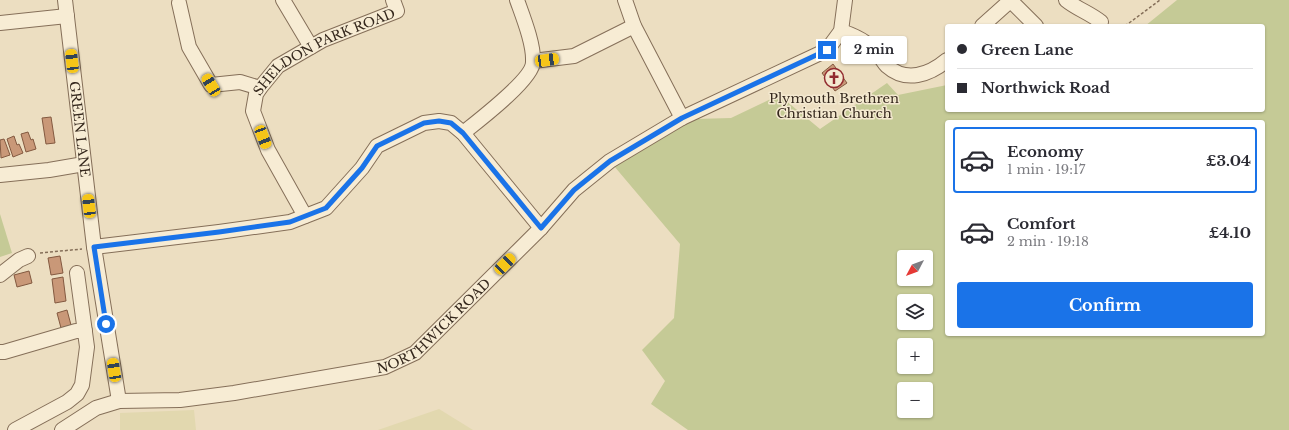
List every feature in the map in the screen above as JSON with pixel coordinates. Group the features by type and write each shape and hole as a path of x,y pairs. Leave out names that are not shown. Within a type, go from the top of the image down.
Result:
{"street":[{"name":"GREEN LANE","path":"65,0 94,247 118,401"},
{"path":"283,0 311,47"},
{"name":"SHELDON PARK ROAD","path":"305,216 268,150 253,111 256,94 278,66 323,40 397,11 393,0"},
{"path":"463,133 507,97 532,68 533,61 529,34 517,0"},
{"path":"625,0 634,26 682,118"},
{"name":"NORTHWICK ROAD","path":"62,430 96,408 118,401 180,400 226,394 385,367 415,354 541,228 574,190 610,161 682,118 827,50 841,31 845,0"},
{"path":"984,24 1010,0 1034,24"},
{"path":"1066,0 1074,7 1093,16 1101,22"},
{"path":"179,3 189,47 211,85 240,82 260,88"},
{"path":"0,23 67,16"},
{"path":"533,61 574,56 634,26"},
{"path":"841,31 855,36 865,42 877,52 886,65 900,74 912,76 925,74 939,67 945,62"},
{"path":"94,247 290,222 326,208 362,168 377,146 424,123 439,121 451,123 463,133 541,228"},
{"path":"0,175 48,170 84,164"},
{"path":"2,274 19,260 28,256"},
{"path":"15,430 67,402 77,394 82,385 87,347 77,273"},
{"path":"0,352 76,331 85,331"}],"path":[{"path":"1128,24 1160,0"},
{"path":"28,256 33,254 94,247"}],"shaded area":[{"path":"439,409 473,430 378,430"},
{"path":"194,410 196,430 120,430 120,413"}],"green space":[{"path":"1177,0 1289,0 1289,430 688,430 651,404 665,381 642,350 674,318 680,244 614,166 694,119 731,118 779,95 820,129 887,83 898,95 945,85 945,112 1265,112 1265,24 1147,24"},
{"path":"0,214 12,253 0,257"}],"building":[{"name":"Plymouth Brethren Christian Church","path":"833,64 847,83 835,91 822,73"},
{"path":"51,117 55,143 46,144 42,118"},
{"path":"28,132 31,140 33,139 36,149 26,152 21,134"},
{"path":"14,136 17,145 19,144 23,153 13,157 7,139"},
{"path":"4,139 10,155 1,158 0,140"},
{"path":"60,256 63,273 51,275 48,258"},
{"path":"29,271 32,283 17,287 14,275"},
{"path":"63,277 66,301 55,303 52,279"},
{"path":"67,310 71,325 61,328 57,313"}],"place":[{"name":"Plymouth Brethren Christian Church","path":"834,78"}],"route":[{"path":"106,324 94,247 290,222 326,208 362,168 377,146 424,123 439,121 451,123 463,133 541,228 574,190 610,161 682,118 827,50"}]}
